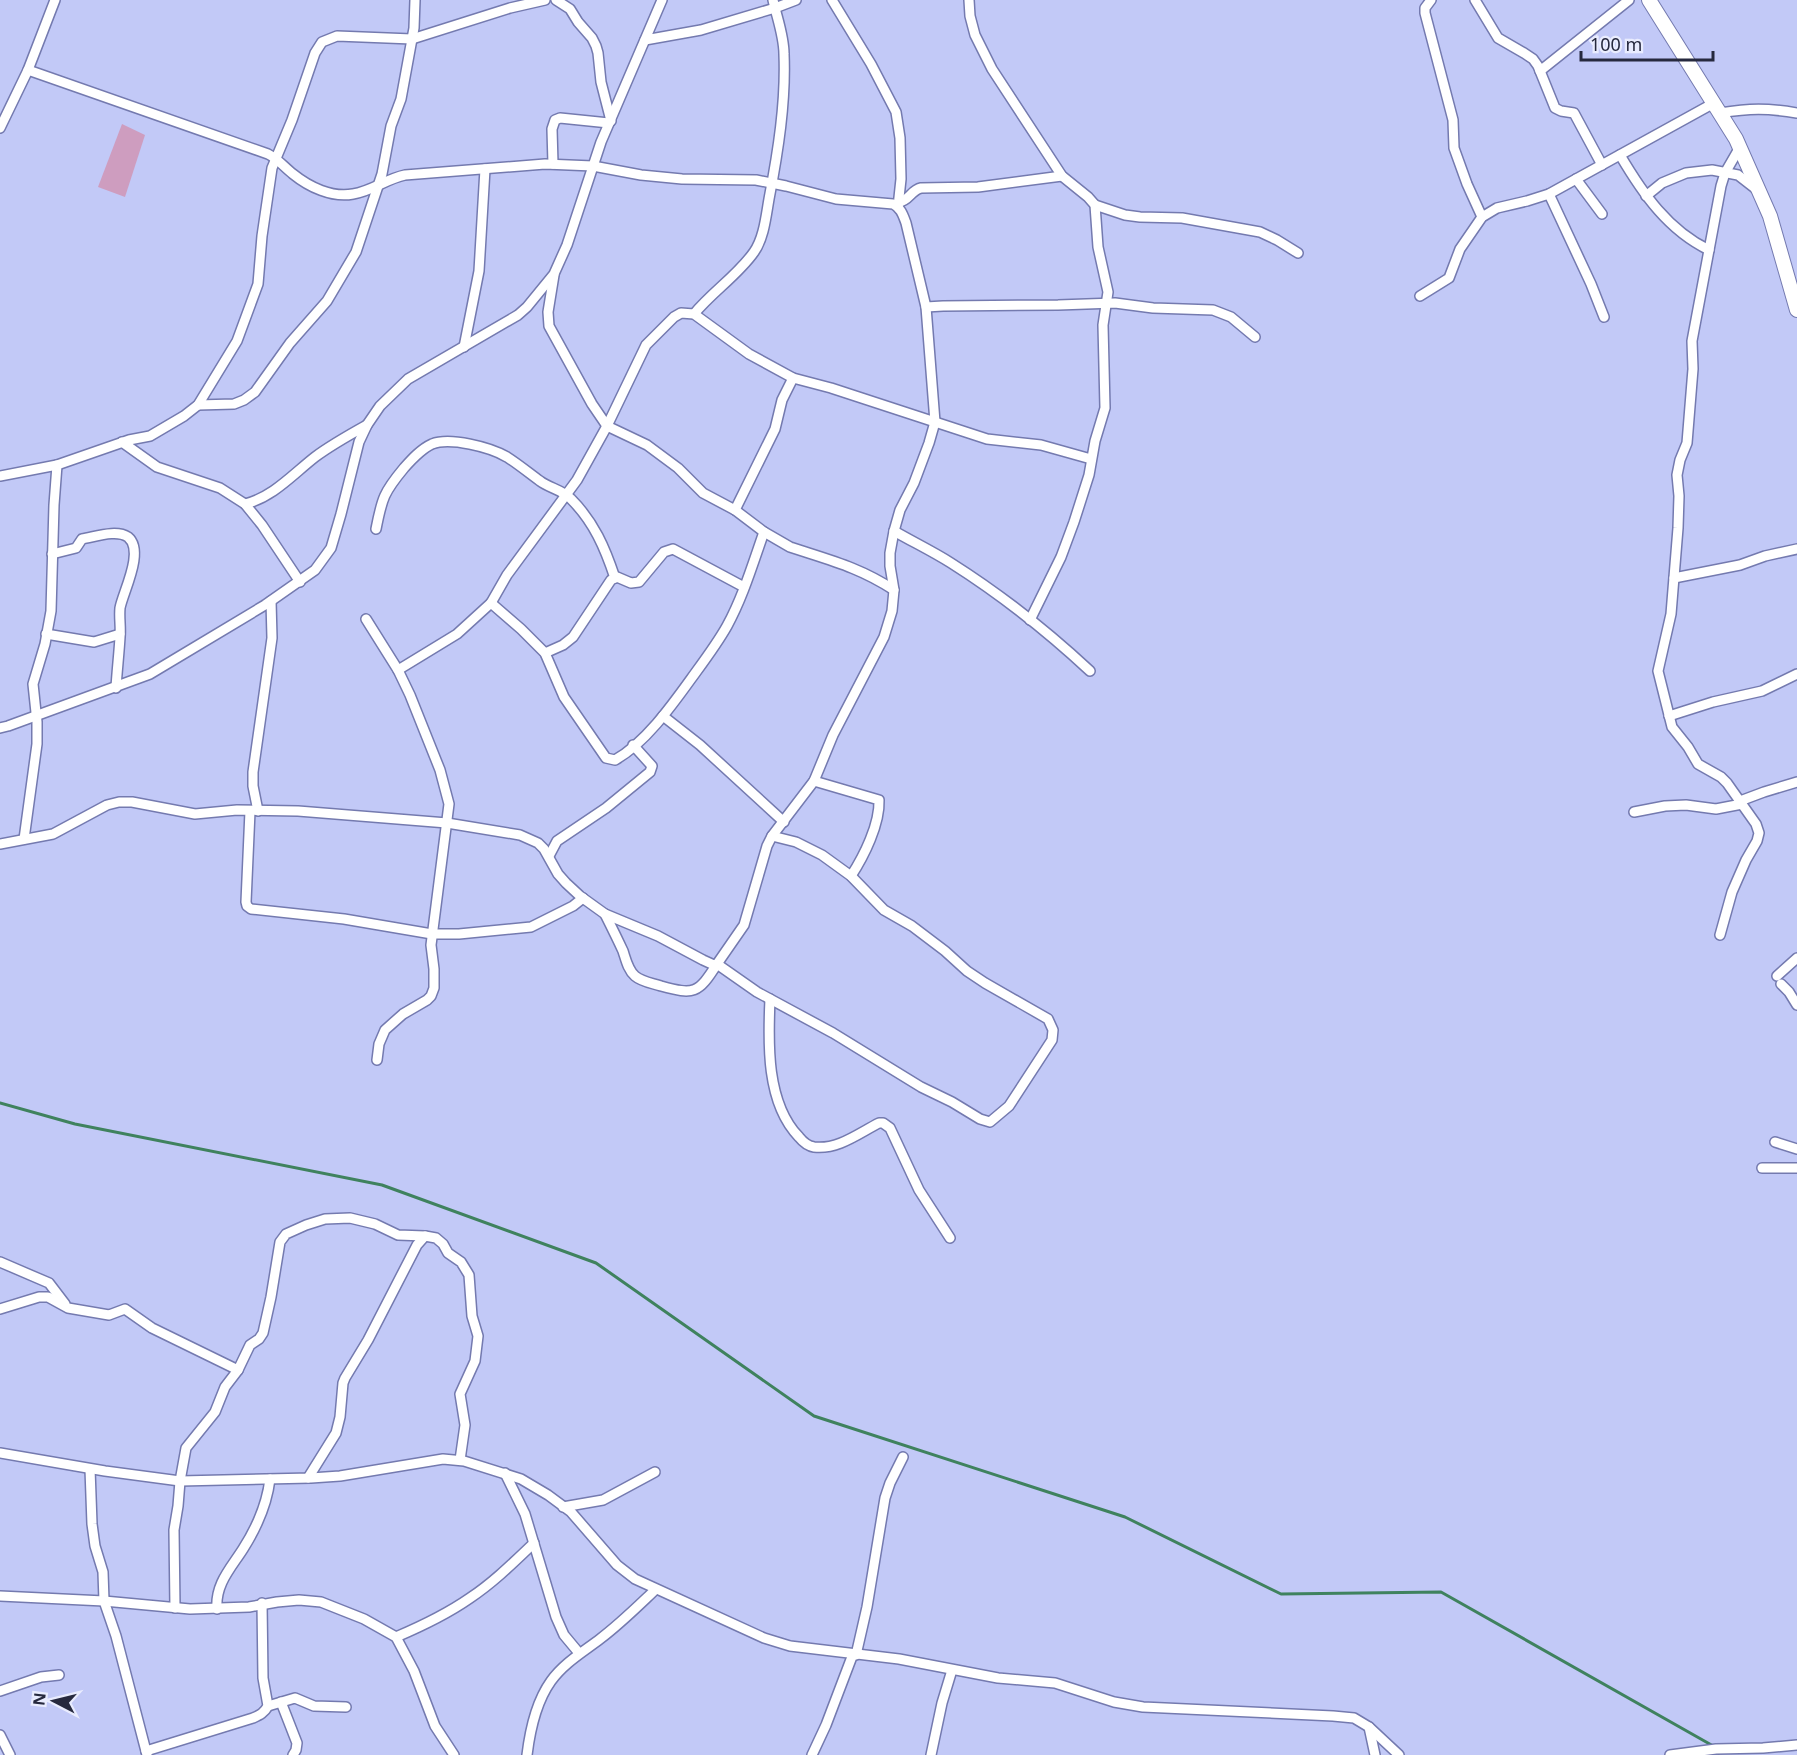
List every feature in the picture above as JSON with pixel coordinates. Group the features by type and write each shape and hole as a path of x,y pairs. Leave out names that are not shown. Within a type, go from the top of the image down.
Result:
{"main road":[{"path":"1649,0 1740,147 1770,216 1797,310"}],"street":[{"path":"0,128 28,70 55,0"},
{"path":"198,405 234,404 255,392 290,343 327,301 361,241 386,158 391,126 401,99 414,25 415,0"},
{"path":"0,476 57,465 122,442 156,433 184,417 198,405 237,340 260,279 262,236 272,172 315,53 322,42 337,36 412,39 510,8 545,0"},
{"path":"556,0 570,9 596,46 610,122"},
{"path":"0,728 150,674 271,602 315,570 331,548 354,459 367,425 380,406 408,379 518,315 554,274 567,245 610,122 662,0"},
{"path":"645,40 701,30 774,4 796,0"},
{"path":"604,914 634,976 642,981 690,992 706,981 744,925 763,856 772,836 814,781 832,735 884,637 892,611 894,590 890,566 894,531 900,510 926,453 935,422 926,307 906,223 898,204 901,179 897,112 832,0"},
{"path":"969,0 970,16 979,46 1024,120 1062,176 1095,205 1133,216 1182,218 1260,232 1298,253"},
{"path":"1431,0 1425,13 1453,120 1454,148 1482,217"},
{"path":"1475,0 1498,38 1533,59 1555,108 1574,113 1602,165"},
{"path":"1540,72 1629,0"},
{"path":"694,314 755,252 760,242 773,183 779,140 784,66 782,39 774,4"},
{"path":"28,70 254,148 276,158 300,179 333,194 367,191 388,180 405,176 553,164 593,166 641,175 682,179 756,180 836,199 898,204 906,201 914,190 921,188 978,187 1062,176"},
{"path":"1420,296 1449,278 1460,249 1482,217 1497,208 1549,194 1620,155 1717,108 1769,108 1797,113"},
{"path":"553,164 552,129 555,120 560,118 610,122"},
{"path":"1720,935 1732,892 1760,832 1721,777 1698,764 1672,727 1658,671 1671,614 1679,496 1677,475 1687,443 1693,369 1692,341 1725,172 1740,147"},
{"path":"1620,155 1636,182 1661,215 1680,233 1709,250"},
{"path":"464,347 479,271 485,169"},
{"path":"1646,195 1662,183 1686,173 1712,170 1743,178 1760,192"},
{"path":"1576,179 1602,214"},
{"path":"1549,194 1604,317"},
{"path":"1030,620 1061,557 1074,522 1089,475 1105,405 1103,326 1108,292 1098,247 1095,205"},
{"path":"554,274 548,312 549,326 592,404 607,426 648,445 684,473 703,493 735,510 764,532 790,547 852,567 894,590"},
{"path":"926,307 1108,303 1153,308 1214,310 1231,317 1255,337"},
{"path":"398,670 457,634 491,603 507,575 577,480 607,426 646,345 681,313 694,314 749,354 793,378 831,388 987,439 1041,445 1091,459"},
{"path":"735,510 775,429 784,395 793,378"},
{"path":"244,504 263,497 292,477 324,450 367,425"},
{"path":"122,442 157,467 220,488 244,504 262,525 300,582"},
{"path":"376,529 381,504 390,484 425,448 434,443 448,442 479,446 495,451 513,461 546,486 567,495 593,525 615,578"},
{"path":"24,839 36,759 33,684 51,610 57,465"},
{"path":"894,531 951,563 1030,620 1090,671"},
{"path":"491,603 545,653 564,697 606,758 615,760 633,746 663,716 727,627 764,532"},
{"path":"52,554 76,548 82,540 119,533 128,537 132,543 134,550 132,570 120,609 116,688"},
{"path":"615,578 631,583 639,582 664,552 673,549 744,587"},
{"path":"1674,578 1797,549"},
{"path":"545,653 563,645 573,637 611,580 615,578"},
{"path":"271,602 272,638 253,772 254,811 246,902 249,908 344,919 432,934 487,932 531,927 573,906 583,898"},
{"path":"366,619 398,670 440,771 450,804 432,934 435,979 431,996 403,1014 385,1030 377,1060"},
{"path":"46,634 94,642 120,634"},
{"path":"1669,716 1713,702 1758,693 1797,674"},
{"path":"663,716 700,745 784,822"},
{"path":"549,856 557,842 606,808 650,772 652,766 633,746"},
{"path":"814,781 879,800 868,845 851,876"},
{"path":"1634,812 1647,808 1686,805 1716,809 1741,803 1764,792 1797,782"},
{"path":"0,844 53,834 107,805 119,802 132,802 195,814 298,811 447,823 520,836 538,843 549,856 558,874 604,914 658,936 714,965 717,964 757,992 833,1033 921,1087 986,1122 998,1116 1009,1106 1052,1040 1053,1030 1048,1019 968,971 912,926 884,910 851,876 810,848 772,836"},
{"path":"1797,958 1779,980 1790,992 1797,1005"},
{"path":"770,999 768,1041 771,1065 784,1118 792,1130 804,1143 820,1147 845,1141 879,1123 886,1125 900,1147 919,1190 950,1238"},
{"path":"1774,1142 1797,1149"},
{"path":"1762,1168 1797,1168"},
{"path":"175,1608 174,1530 186,1448 215,1412 225,1387 238,1370 250,1345 263,1333 280,1242 286,1234 325,1219 350,1218 375,1224 398,1235 425,1236 440,1240 448,1253 461,1262 469,1275 472,1316 478,1336 475,1361 460,1394 465,1425 460,1460"},
{"path":"308,1478 336,1432 345,1378 364,1347 412,1254 425,1236"},
{"path":"0,1262 49,1283 68,1308"},
{"path":"0,1309 39,1297 48,1297 68,1308 109,1315 126,1309 152,1328 238,1370"},
{"path":"0,1453 90,1469 180,1481 340,1476 443,1459 460,1460 521,1479 563,1506 588,1530 616,1565 635,1579 764,1638 790,1646 899,1659 998,1678 1055,1683 1114,1702 1143,1707 1333,1716 1354,1719 1369,1727 1399,1755"},
{"path":"812,1755 854,1654 867,1606 885,1498 903,1457"},
{"path":"90,1469 92,1524 103,1572 104,1601 116,1636 147,1753 253,1718 261,1715 268,1706 295,1698 314,1706 346,1707"},
{"path":"563,1506 603,1500 655,1472"},
{"path":"505,1473 525,1514 556,1617 564,1635 579,1653"},
{"path":"217,1609 220,1588 225,1575 243,1549 263,1512 270,1479"},
{"path":"396,1638 419,1628 471,1598 534,1543"},
{"path":"527,1755 542,1697 552,1680 579,1653 618,1624 655,1590"},
{"path":"0,1596 217,1609 299,1600 321,1602 364,1619 396,1638 414,1671 435,1726 454,1755"},
{"path":"262,1603 263,1678 268,1706"},
{"path":"931,1755 952,1670"},
{"path":"0,1691 41,1677 59,1675"},
{"path":"281,1702 297,1743 293,1755"},
{"path":"1369,1727 1375,1755"},
{"path":"0,1735 10,1755"},
{"path":"1670,1755 1716,1749 1797,1745"}],"shaded area":[{"path":"122,124 145,135 125,197 98,187"}],"waterway":[{"path":"0,1103 75,1124 382,1185 596,1263 814,1416 1125,1517 1281,1594 1441,1592 1715,1747 1718,1755"}]}
